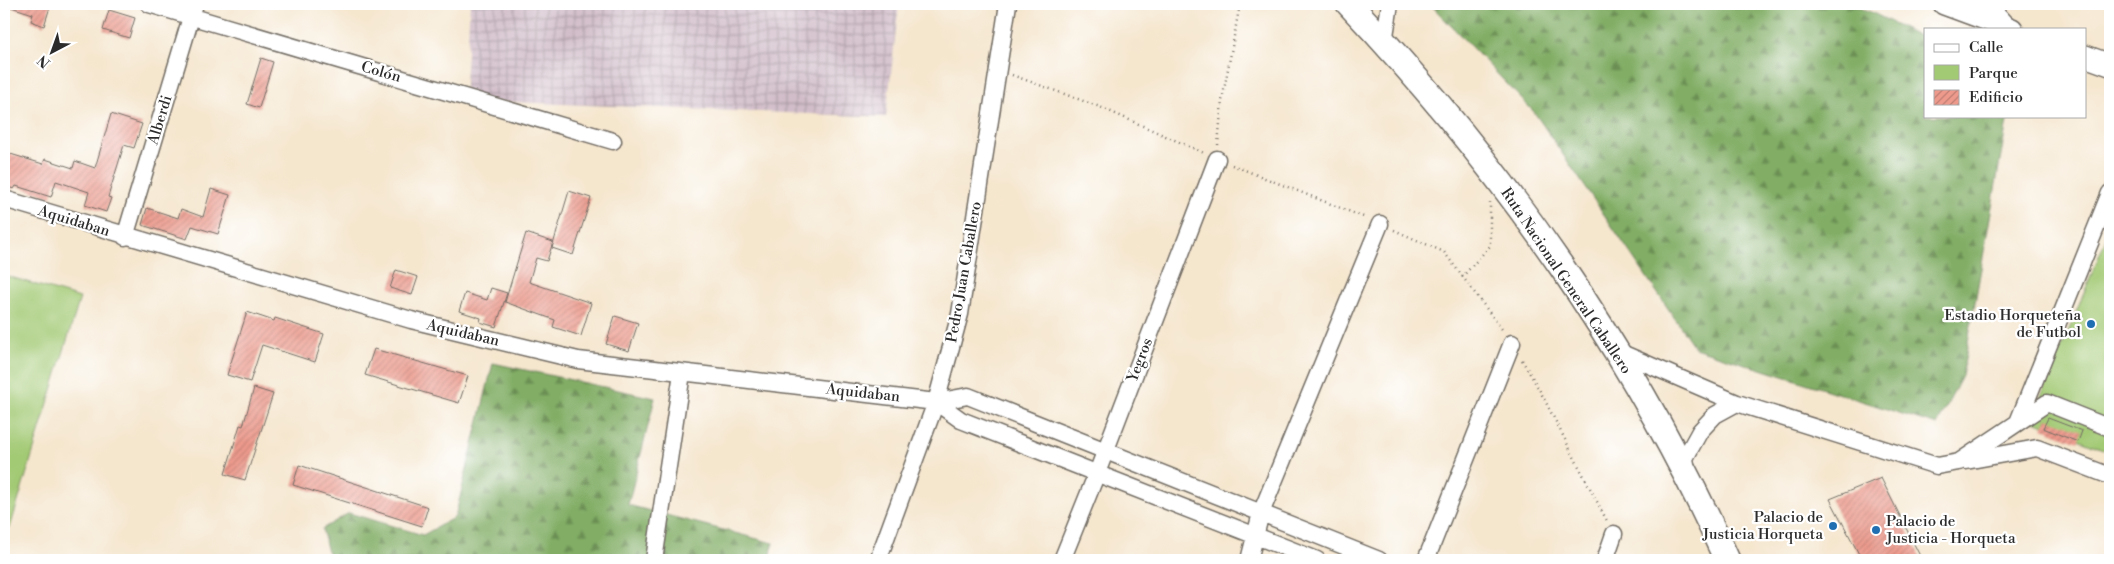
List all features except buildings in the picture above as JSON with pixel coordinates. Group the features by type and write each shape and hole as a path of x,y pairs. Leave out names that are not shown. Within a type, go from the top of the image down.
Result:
{"highway":[{"name":"Ruta Nacional General Caballero","path":"1349,4 1442,109 1554,256 1616,351 1689,481 1727,560"}],"main road":[{"path":"1944,4 2011,28"},
{"path":"2086,56 2110,65"}],"street":[{"name":"Colón","path":"149,4 193,10 613,141"},
{"name":"Pedro Juan Caballero","path":"878,560 936,402 960,314 1008,4"},
{"path":"1384,42 1390,4"},
{"path":"1988,4 2011,28"},
{"name":"Alberdi","path":"125,237 193,10"},
{"name":"Yegros","path":"1062,560 1106,451 1217,159"},
{"path":"2018,422 2110,193"},
{"name":"Aquidaban","path":"4,199 125,237 411,320 578,360 936,402"},
{"path":"1249,560 1261,513 1380,224"},
{"path":"1426,560 1512,343"},
{"path":"1616,351 1737,404 1937,466 2037,448 2110,476"},
{"path":"654,560 682,373"},
{"path":"936,402 968,396 1379,560"},
{"path":"936,402 960,420 1317,560"},
{"path":"1959,462 2047,403 2110,428"},
{"path":"1689,481 1685,458 1700,431 1715,415 1737,404"},
{"path":"1605,560 1614,534"}],"path":[{"path":"1217,159 1222,101 1240,4"},
{"path":"999,71 1100,106 1217,159 1380,224 1444,252 1512,343 1540,389 1627,560"},
{"path":"1462,276 1490,246 1490,170"}],"shaded area":[{"path":"470,4 899,4 886,117 464,100"}],"green space":[{"path":"1430,4 1849,4 1871,12 1924,38 1924,118 2008,118 1962,376 1937,425 1695,348 1534,112"},
{"name":"Estadio Horqueteña de Futbol","path":"2110,229 2110,452 2032,420"},
{"path":"4,275 80,298 10,528 4,526"},
{"path":"493,363 655,398 628,505 773,543 770,560 330,560 322,529 349,513 423,535 455,517"}],"place":[{"name":"Estadio Horqueteña de Futbol","path":"2091,324"},
{"name":"Palacio de Justicia Horqueta","path":"1833,526"},
{"name":"Palacio de Justicia - Horqueta","path":"1876,530"}]}
